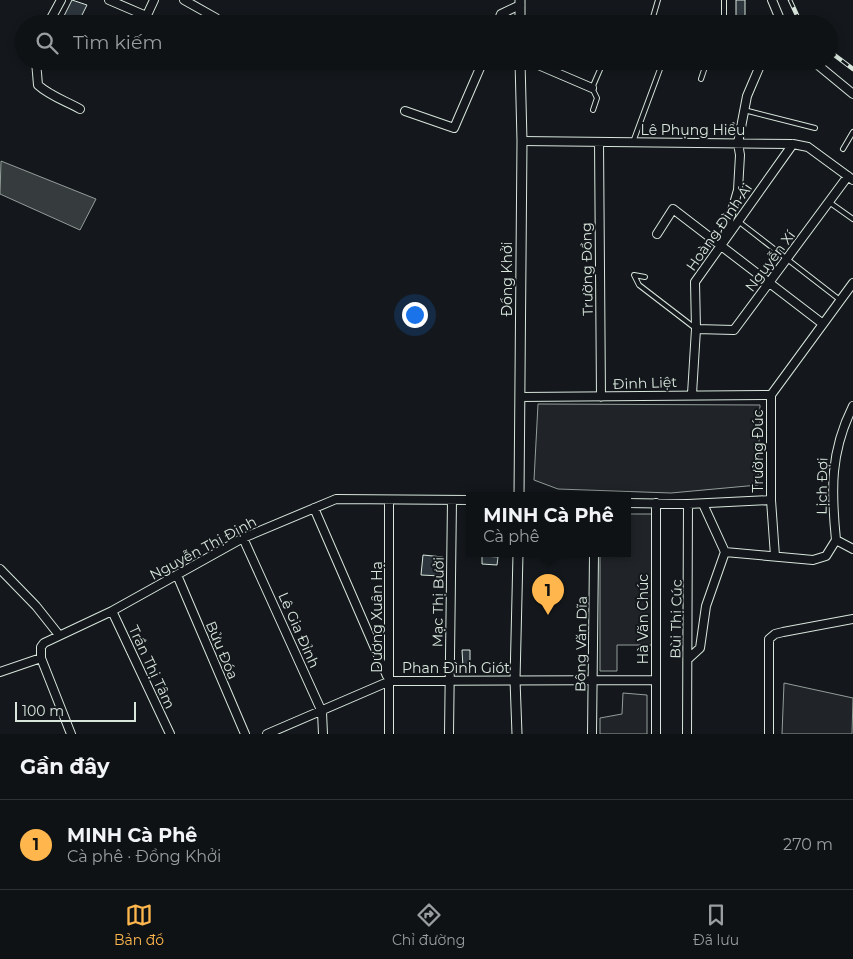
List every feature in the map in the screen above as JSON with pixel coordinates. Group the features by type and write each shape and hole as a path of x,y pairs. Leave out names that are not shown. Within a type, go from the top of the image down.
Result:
{"street":[{"path":"53,15 61,0"},
{"path":"109,0 144,15 148,13 154,0"},
{"path":"184,0 211,15"},
{"path":"772,0 777,15"},
{"path":"500,15 520,3"},
{"path":"37,70 38,85 47,92 62,98 80,109"},
{"path":"405,111 454,128 479,70"},
{"name":"Đồng Khởi","path":"519,492 522,142 520,70"},
{"path":"550,70 592,88"},
{"path":"722,247 738,190 740,155 738,143 744,110 747,96 758,70"},
{"path":"824,70 853,94"},
{"name":"Lê Phụng Hiểu","path":"522,142 793,144 808,147 850,178"},
{"name":"Trường Đồng","path":"599,142 601,397"},
{"name":"Hoàng Đình Ái","path":"692,394 696,329 695,282 722,247 738,221 793,144"},
{"name":"Nguyễn Xí","path":"696,329 734,330 829,202 850,178"},
{"path":"657,234 673,209 823,324"},
{"name":"Trường Đúc","path":"775,556 771,500 771,395 853,283"},
{"name":"Đinh Liệt","path":"520,397 692,394 771,395"},
{"name":"Lịch Đợi","path":"836,540 833,507 834,455 845,421 853,406"},
{"name":"Nguyễn Thị Định","path":"40,658 41,646 59,635 112,611 243,538 336,499 466,500"},
{"name":"Dương Xuân Hạ","path":"389,500 389,734"},
{"name":"Mạc Thị Bưởi","path":"449,734 452,500"},
{"path":"631,503 703,504 771,500"},
{"name":"Hà Văn Chúc","path":"656,503 656,734"},
{"name":"Bùi Thị Cúc","path":"687,734 688,504"},
{"path":"688,659 700,648 706,606 725,552 703,504"},
{"path":"314,508 390,681"},
{"name":"Lê Gia Đỉnh","path":"243,538 322,712 323,734"},
{"path":"725,552 814,560 826,556 836,540 853,549"},
{"path":"517,734 515,680 518,557"},
{"name":"Bông Văn Dĩa","path":"592,734 594,557"},
{"path":"0,569 36,606 59,635"},
{"name":"Bửu Đóa","path":"177,575 244,734"},
{"name":"Trần Thị Tâm","path":"112,611 170,734"},
{"path":"769,734 769,639 775,634 783,632 853,619"},
{"path":"0,672 40,658 71,734"},
{"name":"Phan Đình Giót","path":"267,734 322,712 390,681 656,680"}],"lane":[{"path":"654,15 658,0"},
{"path":"724,0 724,15"},
{"path":"593,110 597,98 592,88 600,70"},
{"path":"633,142 660,70"},
{"path":"700,79 703,70"},
{"path":"744,110 814,128"},
{"path":"843,149 853,132"},
{"path":"829,202 853,219"},
{"path":"738,221 840,300"},
{"path":"645,277 634,275 639,285 696,329"}],"shaded area":[{"path":"1,161 96,199 80,230 0,194"},
{"path":"538,404 760,405 758,485 671,493 558,489 534,480"},
{"path":"631,514 652,514 652,645 617,645 617,671 600,671 600,557 631,557"},
{"path":"784,683 853,698 852,734 782,734"},
{"path":"623,693 647,695 647,734 600,734 600,718 622,714"}],"building":[{"path":"72,0 87,5 82,15 64,15"},
{"path":"736,0 745,0 745,15 736,15"},
{"path":"423,555 443,557 441,576 421,575"},
{"path":"482,557 498,557 497,565 482,564"},
{"path":"462,650 470,650 470,667 463,667"}],"railway":[{"path":"790,0 797,15"},
{"path":"838,58 853,69"}],"place":[{"name":"MINH Cà Phê","path":"548,615"}]}
